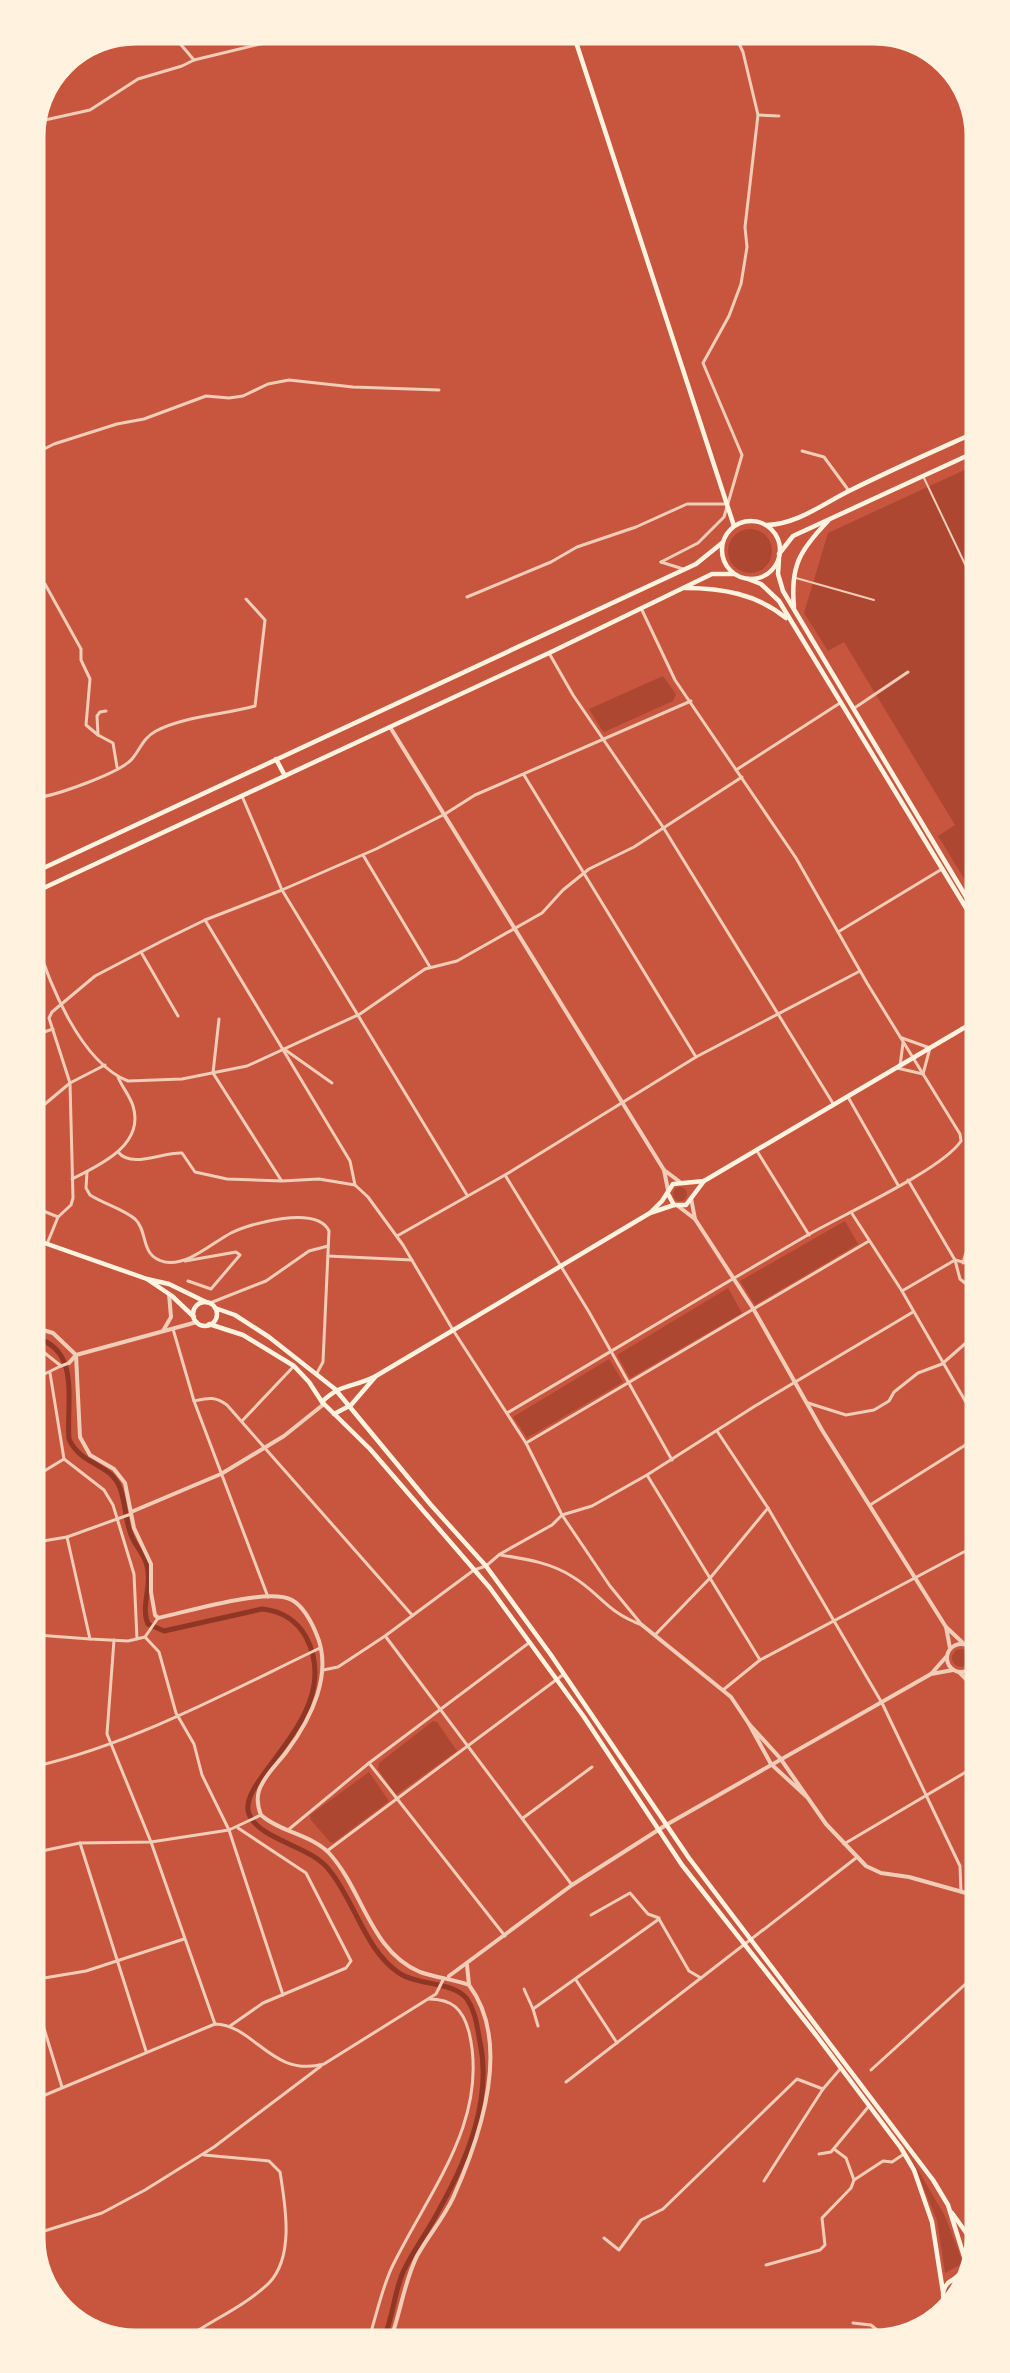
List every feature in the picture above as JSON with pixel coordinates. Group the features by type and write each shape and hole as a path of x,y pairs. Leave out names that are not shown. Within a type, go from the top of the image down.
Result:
{"main road":[{"path":"576,44 734,526"},
{"path":"44,868 704,560 722,543 734,526 749,520 767,525 781,525 966,437"},
{"path":"748,579 767,575 793,537 966,456"},
{"path":"794,609 794,578 803,548 831,518"},
{"path":"767,525 778,540 781,584 794,609 966,897"},
{"path":"722,543 724,563 734,574"},
{"path":"44,888 549,653 712,574 734,574 769,591 779,601 966,908"},
{"path":"682,588 738,593 774,608 790,621"},
{"path":"276,759 285,776"},
{"path":"650,1213 672,1184 704,1181 966,1028"},
{"path":"323,1403 335,1389 376,1376 650,1213 676,1205 686,1205 704,1181"},
{"path":"687,1184 692,1196"},
{"path":"668,1192 676,1205"},
{"path":"43,1243 147,1279 169,1284 208,1302 215,1308 244,1321 317,1373 351,1405 424,1496 486,1566 564,1674 666,1825 909,2146 966,2232"},
{"path":"147,1279 169,1294 196,1320 243,1335 294,1366 309,1382 323,1403 370,1449 474,1570 557,1679 682,1865 841,2068 904,2154 914,2170 932,2222 944,2296"},
{"path":"196,1320 196,1306 208,1302"},
{"path":"209,1324 216,1316 215,1308"},
{"path":"334,1414 351,1405 376,1376"},
{"path":"948,2205 964,2257"},
{"path":"943,2292 958,2275"}],"street":[{"path":"180,43 194,60"},
{"path":"46,120 90,110 138,79 194,60 264,43"},
{"path":"683,569 661,562 698,543 724,517 742,455 703,363 729,316 741,284 747,247 745,227 758,115 746,62 739,44"},
{"path":"758,115 779,116"},
{"path":"44,449 117,424 144,419 206,396 229,398 243,396 268,384 289,380 353,387 439,390"},
{"path":"802,451 824,458 849,491"},
{"path":"923,475 966,566"},
{"path":"467,597 551,562 577,547 636,527 687,504 728,504"},
{"path":"794,578 874,600"},
{"path":"45,584 81,649 81,660 90,679 86,725 113,743 117,767"},
{"path":"44,797 86,784 132,760 140,743 153,732 168,726 255,706 265,620 246,599"},
{"path":"507,1413 809,1234 908,1180 949,1154 961,1142 960,1134 860,971 796,858 675,680 641,608"},
{"path":"549,653 601,738 663,826 834,1105"},
{"path":"853,709 908,672"},
{"path":"47,1244 58,1216 72,1204 70,1083 50,1015 95,976 205,920 363,855 446,814 475,795 524,775 601,738 691,701"},
{"path":"736,770 840,703"},
{"path":"98,735 97,716 100,712 105,711"},
{"path":"390,727 446,814 514,930 664,1170 680,1182"},
{"path":"524,775 696,1057"},
{"path":"118,1077 128,1081 182,1079 247,1066 360,1014 430,967 457,961 542,913 583,874 634,847 741,777"},
{"path":"242,796 282,890 360,1014 468,1195"},
{"path":"363,855 430,967"},
{"path":"838,932 942,869"},
{"path":"205,920 350,1161 355,1185"},
{"path":"141,952 178,1016"},
{"path":"44,964 81,1040 118,1077 134,1109 134,1126 131,1137 118,1152 72,1179"},
{"path":"398,1236 505,1175 563,1137 623,1104 696,1057 860,971"},
{"path":"219,1019 213,1073 282,1181"},
{"path":"44,1032 53,1029"},
{"path":"902,1039 930,1048 923,1074"},
{"path":"902,1039 898,1067 923,1074"},
{"path":"283,1048 332,1083"},
{"path":"44,1104 70,1083 105,1065"},
{"path":"848,1097 898,1185"},
{"path":"757,1151 809,1234"},
{"path":"118,1152 123,1157 137,1161 168,1152 182,1153 195,1172 227,1179 282,1181 319,1179 355,1185 368,1197 398,1236 453,1330 526,1443 562,1515 610,1586 642,1625 731,1697 771,1764 807,1797"},
{"path":"664,1170 668,1192"},
{"path":"87,1172 86,1188 90,1195 136,1220 151,1254 164,1262 180,1262 236,1252 240,1255 211,1289 188,1281"},
{"path":"505,1175 612,1351 672,1460"},
{"path":"908,1180 956,1260 960,1279 966,1284"},
{"path":"692,1196 695,1219"},
{"path":"676,1205 695,1219 754,1310 795,1382 946,1627 966,1645"},
{"path":"43,1211 58,1216"},
{"path":"851,1212 902,1291 966,1403"},
{"path":"180,1262 233,1232 274,1220 302,1217 318,1219 325,1223 329,1231 323,1362 317,1373"},
{"path":"526,1443 869,1241"},
{"path":"208,1302 266,1281 314,1249 328,1246"},
{"path":"963,1263 966,1252"},
{"path":"328,1256 412,1260"},
{"path":"956,1260 966,1264"},
{"path":"902,1291 956,1260"},
{"path":"163,1332 171,1317 169,1294"},
{"path":"323,1670 338,1667 385,1636 474,1570 486,1566 500,1554 552,1525 562,1515 592,1506 647,1475 795,1382 913,1312"},
{"path":"43,1375 65,1365 76,1355 163,1332 196,1320"},
{"path":"173,1329 194,1401 268,1597"},
{"path":"43,1330 53,1333 76,1355 78,1427 83,1447 90,1455 114,1469 125,1483 134,1528 151,1564 153,1610 158,1618"},
{"path":"808,1403 846,1415 864,1413 889,1401 894,1392 918,1373 942,1364 966,1343"},
{"path":"43,1352 65,1365"},
{"path":"242,1421 294,1366"},
{"path":"50,1373 64,1459 104,1490 117,1519 134,1574 136,1639"},
{"path":"194,1401 218,1398 242,1421 412,1615"},
{"path":"43,1541 67,1536 124,1517 221,1474 304,1422 323,1403"},
{"path":"717,1431 768,1508 882,1702 960,1866 961,1892"},
{"path":"870,1505 966,1445"},
{"path":"43,1472 64,1459"},
{"path":"647,1475 760,1660"},
{"path":"655,1635 711,1577 768,1508"},
{"path":"67,1536 90,1639"},
{"path":"723,1690 760,1660 966,1551"},
{"path":"500,1554 539,1562 574,1577 611,1611 642,1625"},
{"path":"43,1635 114,1640 136,1639 145,1636 158,1618 268,1597 293,1601 311,1620 320,1648 323,1670 304,1727 262,1783 258,1796 259,1816"},
{"path":"946,1627 950,1648"},
{"path":"145,1636 159,1652 178,1717 194,1744 202,1775 229,1830 283,1995"},
{"path":"385,1636 572,1885"},
{"path":"114,1640 107,1734 151,1842 215,2024"},
{"path":"288,1830 369,1763 530,1642"},
{"path":"43,2231 102,2213 202,2155 324,2064 436,1994 446,1977 467,1965 572,1885 666,1825 931,1674 950,1648 957,1644 966,1645"},
{"path":"43,1764 111,1745 178,1717 320,1648"},
{"path":"946,1656 948,1664 966,1680"},
{"path":"931,1674 966,1671"},
{"path":"327,1851 564,1674"},
{"path":"749,1724 780,1758 807,1797 855,1858 881,1873 909,1877 966,1895"},
{"path":"369,1763 505,1936"},
{"path":"523,1818 592,1767"},
{"path":"844,1844 966,1772"},
{"path":"43,1850 80,1843 151,1842 229,1830 238,1828 259,1816"},
{"path":"259,1816 327,1851 391,1952 420,1971 469,1985"},
{"path":"230,2026 263,2003 346,1968 351,1961 311,1879 301,1869 238,1828"},
{"path":"80,1843 146,2051"},
{"path":"566,2082 855,1858"},
{"path":"591,1915 628,1893 648,1914 659,1919 689,1971 702,1978"},
{"path":"533,2009 659,1919"},
{"path":"43,1978 86,1971 184,1939"},
{"path":"394,2329 408,2276 418,2254 453,2198 482,2123 489,2092 489,2043 483,2011 469,1985 467,1965"},
{"path":"576,1980 617,2043"},
{"path":"871,2070 966,1984"},
{"path":"524,1989 538,2026"},
{"path":"372,2329 392,2268 455,2148 468,2113 473,2090 473,2058 465,2018 450,2001 429,1999"},
{"path":"43,2095 215,2024 230,2026 257,2046 295,2067 309,2068 324,2064"},
{"path":"43,2026 62,2088"},
{"path":"764,2181 823,2089 841,2068"},
{"path":"604,2238 619,2250 641,2220 663,2209 797,2079 823,2089"},
{"path":"819,2154 834,2149 869,2106"},
{"path":"834,2149 846,2158 854,2180"},
{"path":"766,2265 820,2250 825,2245 822,2218 851,2188 854,2180 884,2162 892,2162 904,2154"},
{"path":"201,2329 256,2294 271,2281 280,2262 286,2220 280,2172 276,2165 270,2161 202,2155"},
{"path":"853,2323 871,2325 877,2330"}],"shaded area":[{"path":"966,469 966,882 938,836 955,825 844,642 828,651 804,613 828,533"},
{"path":"750,529 759,530 766,535 771,542 771,560 766,567 759,572 750,573 741,572 734,567 729,560 728,551 729,542 734,535 741,530"},
{"path":"663,676 676,694 673,701 604,732 602,730 589,709"},
{"path":"677,1187 683,1187 687,1194 683,1201 677,1201 673,1197 673,1191"},
{"path":"845,1221 858,1244 755,1305 740,1281"},
{"path":"728,1288 742,1313 630,1378 617,1355"},
{"path":"609,1359 623,1382 527,1438 513,1417"},
{"path":"957,1649 965,1649 966,1666 957,1667 952,1662 952,1654"},
{"path":"433,1721 437,1722 457,1751 396,1795 378,1769 379,1763"},
{"path":"369,1772 389,1801 333,1843 330,1842 310,1819 310,1815"},
{"path":"911,2158 945,2216 963,2262 945,2273 937,2220"}],"waterway":[{"path":"43,1341 60,1354 65,1366 69,1394 69,1439 81,1455 110,1474 120,1488 130,1531 147,1566 149,1580 145,1610 148,1624 164,1631 262,1609 287,1617 298,1625 306,1637 315,1666 312,1693 302,1718 288,1742 258,1783 249,1800 249,1814 264,1831 322,1862 339,1883 369,1939 387,1963 407,1977 444,1986 461,1993 467,1999 474,2014 483,2063 483,2085 475,2128 460,2169 403,2272 387,2329"}]}
